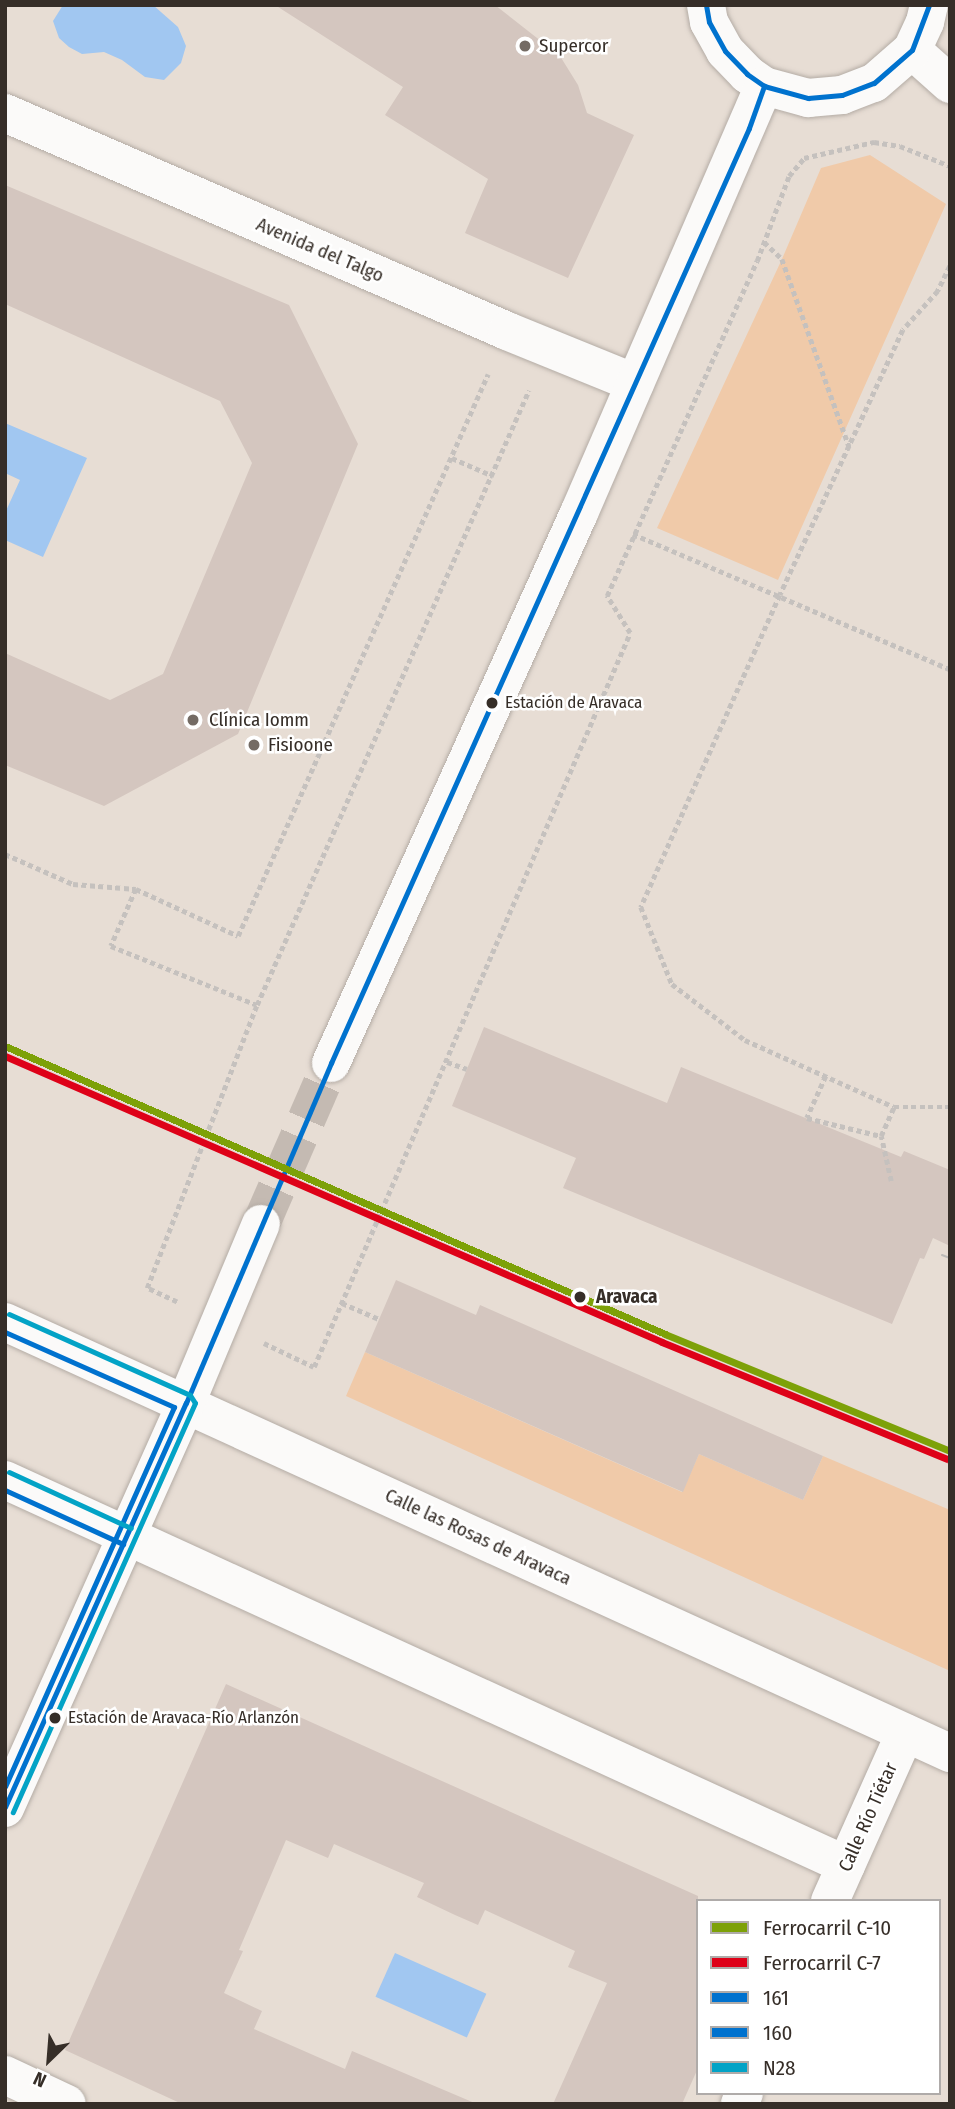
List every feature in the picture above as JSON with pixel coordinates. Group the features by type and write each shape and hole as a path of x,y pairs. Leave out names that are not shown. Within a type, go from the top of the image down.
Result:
{"street":[{"path":"706,5 709,22 725,51 747,74 764,86 808,98 842,95 874,83 912,50 925,22 929,5"},
{"path":"912,50 950,84"},
{"path":"331,1063 635,383 764,86"},
{"name":"Avenida del Talgo","path":"5,113 507,331 635,383"},
{"path":"5,1808 186,1403 261,1224"},
{"name":"Calle las Rosas de Aravaca","path":"5,1322 950,1753"},
{"path":"5,1480 846,1865"},
{"name":"Calle Río Tiétar","path":"831,1899 905,1733"},
{"path":"5,2075 67,2104"}],"path":[{"path":"314,1367 630,633 607,596 764,242 789,176 804,158 874,142 900,146 950,166"},
{"path":"764,242 782,259 849,447"},
{"path":"950,266 938,291 903,330 780,595 641,907 672,984 745,1040 894,1107 950,1107"},
{"path":"5,854 73,884 136,889 238,936 507,331"},
{"path":"147,1288 257,1005 547,348"},
{"path":"451,458 493,475"},
{"path":"633,534 950,669"},
{"path":"136,889 111,946 257,1005"},
{"path":"447,1062 467,1069"},
{"path":"826,1076 807,1118 881,1136"},
{"path":"891,1181 881,1136 894,1107"},
{"path":"342,1303 379,1319"}],"shaded area":[{"path":"870,155 946,204 778,580 657,528 782,259 821,168"},
{"path":"365,1352 682,1492 699,1454 803,1500 823,1456 950,1510 950,1671 346,1396"}],"water":[{"path":"63,5 153,5 178,27 186,46 181,63 164,80 145,77 122,60 104,52 82,54 59,38 53,21"},
{"path":"5,423 87,458 43,557 5,540 5,513 20,480 5,473"},
{"path":"395,1953 486,1994 467,2038 375,1997"}],"building":[{"path":"275,5 495,5 560,56 578,85 587,113 634,135 568,278 465,233 488,179 385,115 403,87"},
{"path":"5,185 289,305 358,444 238,734 104,806 5,765 5,653 110,700 163,674 252,463 220,401 5,304"},
{"path":"484,1027 667,1103 681,1067 901,1157 904,1151 950,1170 950,1246 933,1238 924,1259 920,1258 892,1324 563,1188 576,1158 452,1106"},
{"path":"396,1280 476,1315 480,1305 823,1456 803,1500 699,1454 683,1492 365,1352"},
{"path":"226,1684 698,1896 696,2072 682,2104 553,2104 607,1983 568,1967 575,1951 485,1910 478,1925 455,1915 417,1897 424,1883 334,1844 328,1858 286,1840 239,1950 243,1951 224,1993 262,2011 254,2029 345,2069 352,2051 477,2104 182,2104 65,2050"}],"tunnel":[{"path":"261,1224 331,1063"}],"tram line":[{"path":"942,1255 950,1258"}],"rail line":[{"name":"C-10","path":"5,1046 665,1334 950,1451"},
{"name":"C-7","path":"5,1056 662,1342 947,1459"}],"transit line":[{"name":"161","path":"706,5 709,22 725,51 747,74 764,86 808,98 842,95 874,83 912,50 929,5"},
{"name":"161","path":"5,1807 186,1403 331,1063 749,128 764,86"},
{"name":"N28","path":"9,1314 190,1395 195,1403 13,1812"},
{"name":"160","path":"5,1332 174,1407 5,1786"},
{"name":"N28","path":"9,1472 131,1528"},
{"name":"160","path":"5,1490 123,1544"}],"place":[{"name":"Supercor","path":"525,46"},
{"name":"Estación de Aravaca","path":"492,703"},
{"name":"Clínica Iomm","path":"193,720"},
{"name":"Fisioone","path":"254,745"},
{"name":"Aravaca","path":"580,1297"},
{"name":"Estación de Aravaca-Río Arlanzón","path":"55,1718"}]}
